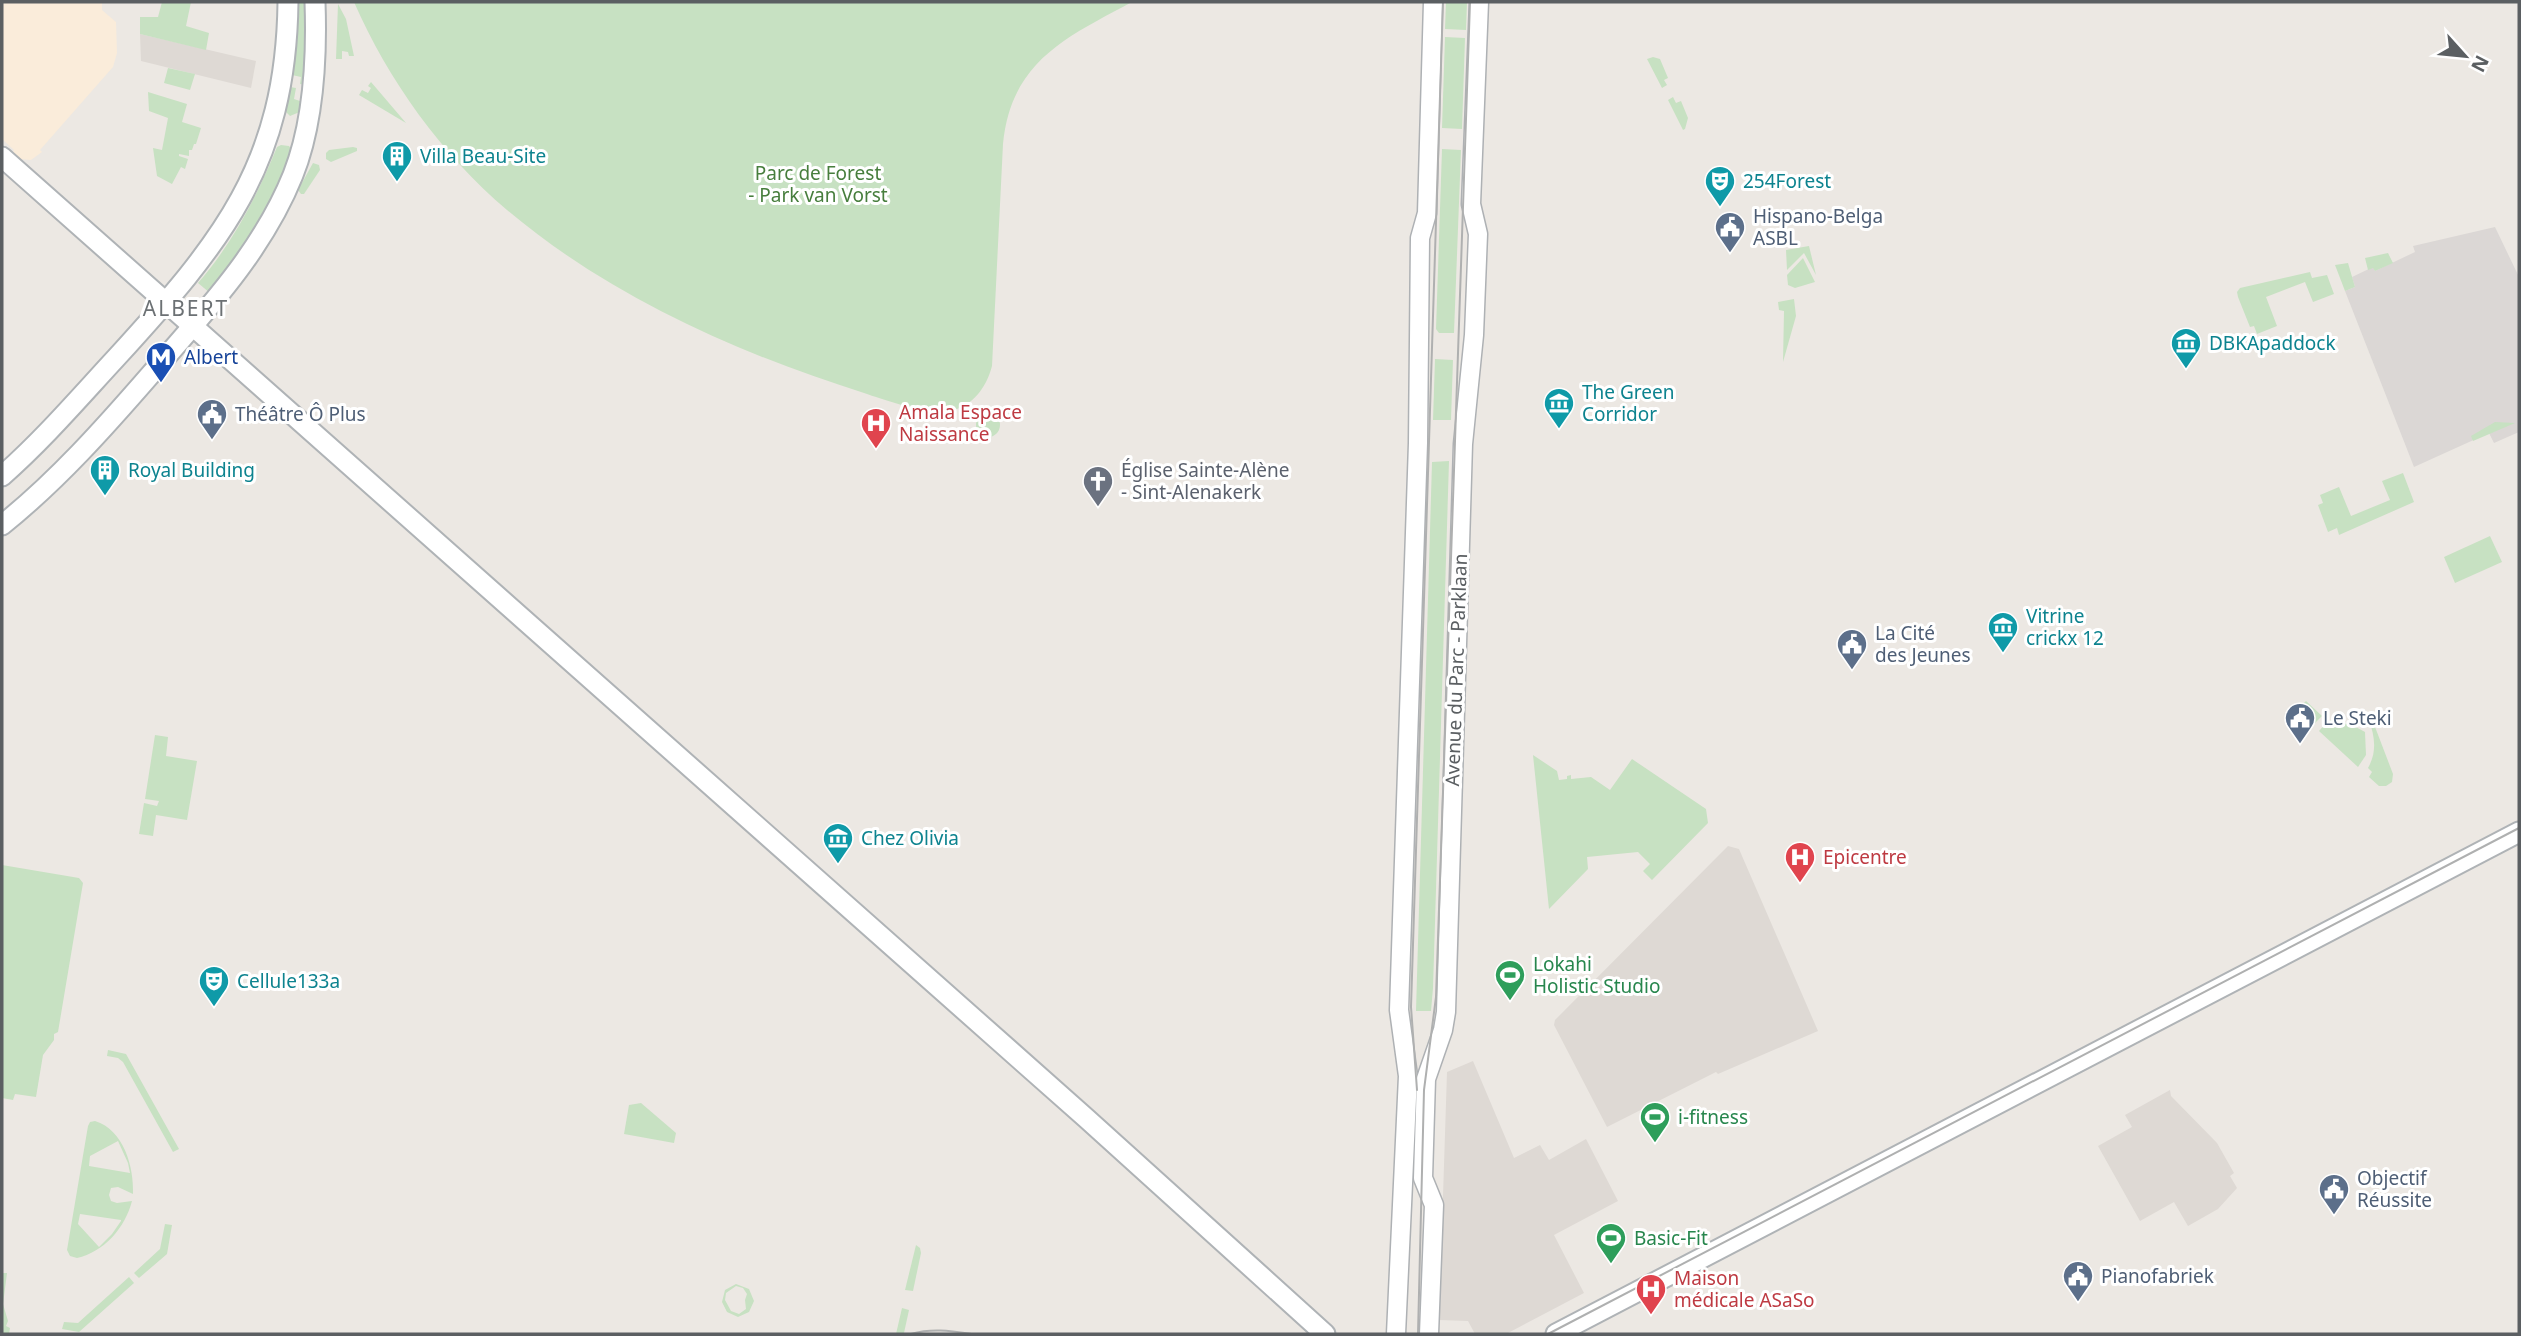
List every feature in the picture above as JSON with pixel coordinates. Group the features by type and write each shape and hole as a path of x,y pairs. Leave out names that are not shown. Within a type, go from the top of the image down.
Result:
{"main road":[{"path":"2,476 38,443 165,303 214,244 235,211 259,161 275,116 287,44 288,2"},
{"path":"2,525 69,464 192,327 251,253 292,178 306,127 315,66 315,2"},
{"path":"2,157 1086,1118 1325,1334"},
{"path":"1556,1334 2519,832"}],"street":[{"path":"1396,1334 1408,1076 1399,1010 1418,443 1420,238 1427,213 1433,2"},
{"name":"Avenue du Parc - Parklaan","path":"1429,1334 1434,1205 1423,1178 1425,1116 1427,1073 1443,1030 1446,1012 1463,444 1474,335 1478,234 1471,204 1479,2"}],"shaded area":[{"path":"2,2 102,2 102,10 116,22 117,53 113,67 40,150 42,152 31,160 19,159 12,154 14,150 2,139"},
{"path":"140,34 256,61 251,88 141,61"},
{"path":"2495,227 2519,277 2519,432 2494,443 2489,433 2414,467 2345,291 2355,287 2352,277 2373,267 2375,271 2415,252 2413,246"},
{"path":"1728,846 1739,849 1818,1031 1718,1074 1716,1072 1607,1127 1554,1025 1555,1020"},
{"path":"1473,1061 1514,1158 1540,1145 1549,1160 1586,1139 1618,1201 1554,1235 1584,1293 1506,1334 1475,1334 1468,1321 1439,1320 1447,1072"},
{"path":"2170,1090 2171,1096 2217,1143 2234,1173 2230,1176 2237,1188 2218,1209 2188,1226 2174,1202 2140,1221 2098,1146 2132,1127 2125,1115"}],"green space":[{"path":"162,2 191,2 186,26 209,33 206,50 140,34 140,17 158,17"},
{"path":"299,2 310,2 306,85 300,84 301,77 292,75"},
{"name":"Parc de Forest - Park van Vorst","path":"354,2 1132,2 1065,40 1030,72 1017,92 1008,116 1003,144 992,366 984,386 970,402 957,409 935,411 910,407 816,377 722,340 631,295 546,241 483,188 439,141 400,88"},
{"path":"1446,2 1467,2 1466,30 1445,29"},
{"path":"338,4 346,19 354,56 342,51 342,59 336,59"},
{"path":"1445,37 1465,38 1462,129 1442,128"},
{"path":"1647,59 1660,59 1668,78 1664,80 1667,85 1662,88"},
{"path":"168,68 195,74 190,90 164,83"},
{"path":"371,82 406,123 359,95 362,90 368,93"},
{"path":"290,87 296,88 294,99 303,102 302,111 290,116 286,112"},
{"path":"148,92 187,104 182,122 201,128 196,144 189,150 189,156 179,154 188,159 185,169 181,167 172,184 157,176 153,148 162,150 168,118 149,111"},
{"path":"1673,97 1676,103 1681,101 1688,118 1683,130 1668,100"},
{"path":"289,146 292,150 279,189 259,226 210,293 198,283 233,235 277,147"},
{"path":"357,148 357,151 331,162 326,159 329,150"},
{"path":"1442,149 1461,150 1454,333 1439,333 1436,329"},
{"path":"313,163 319,165 320,170 304,194 301,194 298,190"},
{"path":"1809,246 1816,275 1804,253 1787,270 1786,250"},
{"path":"2388,253 2393,263 2375,271 2373,268 2368,270 2365,258"},
{"path":"1803,258 1815,282 1795,288 1788,285 1787,275"},
{"path":"2348,263 2355,287 2345,291 2335,265"},
{"path":"2310,272 2312,278 2327,275 2334,294 2313,302 2305,282 2266,297 2277,326 2257,334 2254,326 2250,327 2238,297 2240,288"},
{"path":"1794,299 1796,316 1783,362 1784,311 1779,310 1778,302"},
{"path":"1435,359 1453,360 1451,420 1433,420"},
{"path":"988,413 999,420 1000,425 993,436 988,437 977,430 976,425 983,414"},
{"path":"2495,422 2515,423 2473,441 2471,436"},
{"path":"1449,461 1433,988 1431,1011 1416,1011 1432,462"},
{"path":"2403,473 2414,502 2339,535 2337,528 2328,532 2318,505 2323,503 2320,495 2339,487 2351,516 2390,500 2382,481"},
{"path":"2490,536 2502,562 2455,583 2444,557"},
{"path":"2306,701 2322,716 2312,726 2301,706"},
{"path":"2372,719 2393,774 2392,782 2386,786 2379,786 2369,777 2372,772 2368,768 2374,750 2369,720"},
{"path":"2332,720 2365,732 2366,755 2358,767 2319,731"},
{"path":"155,735 168,737 166,756 197,761 187,820 156,815 153,836 139,834 144,803 157,806 159,801 145,799"},
{"path":"1533,755 1557,771 1559,780 1567,779 1567,776 1571,775 1571,779 1591,777 1610,790 1632,759 1706,809 1708,823 1652,880 1643,871 1650,864 1638,852 1587,857 1588,869 1549,909"},
{"path":"2,865 79,878 83,883 58,1032 54,1034 54,1040 43,1055 36,1097 15,1094 13,1100 2,1098"},
{"path":"108,1050 126,1054 179,1149 173,1152 123,1062 107,1056"},
{"path":"641,1103 676,1133 674,1143 624,1134 629,1105"},
{"path":"95,1121 105,1126 120,1141 132,1172 133,1194 118,1187 111,1188 111,1201 132,1201 129,1211 112,1237 96,1250 77,1258 70,1256 67,1250 90,1122","holes":["118,1141 130,1173 89,1166 90,1156","80,1214 121,1220 121,1221 99,1247 78,1224"]},
{"path":"165,1224 172,1225 167,1254 139,1278 134,1273 160,1249"},
{"path":"916,1245 921,1253 913,1291 905,1290"},
{"path":"2,1273 7,1273 3,1304 8,1321 6,1326 10,1328 9,1334 2,1334"},
{"path":"129,1277 134,1283 79,1332 62,1329 64,1322 78,1323"},
{"path":"736,1284 749,1289 754,1301 749,1312 738,1317 727,1312 722,1302 725,1290","holes":["736,1286 743,1288 747,1294 746,1309 739,1314 731,1311 725,1300 726,1293"]},
{"path":"902,1308 909,1310 904,1333 896,1334"}],"tram line":[{"path":"1417,1090 1411,1007 1443,2"},
{"path":"1418,1334 1424,1090 1436,997 1470,2"},
{"path":"1548,1334 2519,828"},
{"path":"911,1334 934,1331 972,1334"}],"place":[{"name":"Villa Beau-Site","path":"397,183"},
{"name":"254Forest","path":"1720,208"},
{"name":"Hispano-Belga ASBL","path":"1730,254"},
{"name":"DBKApaddock","path":"2186,370"},
{"name":"Albert","path":"161,384"},
{"name":"The Green Corridor","path":"1559,430"},
{"name":"Théâtre Ô Plus","path":"212,441"},
{"name":"Amala Espace Naissance","path":"876,450"},
{"name":"Royal Building","path":"105,497"},
{"name":"Église Sainte-Alène - Sint-Alenakerk","path":"1098,508"},
{"name":"Vitrine crickx 12","path":"2003,654"},
{"name":"La Cité des Jeunes","path":"1852,671"},
{"name":"Le Steki","path":"2300,745"},
{"name":"Chez Olivia","path":"838,865"},
{"name":"Epicentre","path":"1800,884"},
{"name":"Lokahi Holistic Studio","path":"1510,1002"},
{"name":"Cellule133a","path":"214,1008"},
{"name":"i-fitness","path":"1655,1144"},
{"name":"Objectif Réussite","path":"2334,1216"},
{"name":"Basic-Fit","path":"1611,1265"},
{"name":"Pianofabriek","path":"2078,1303"},
{"name":"Maison médicale ASaSo","path":"1651,1316"}],"district":[{"name":"ALBERT","path":"186,308"}]}
